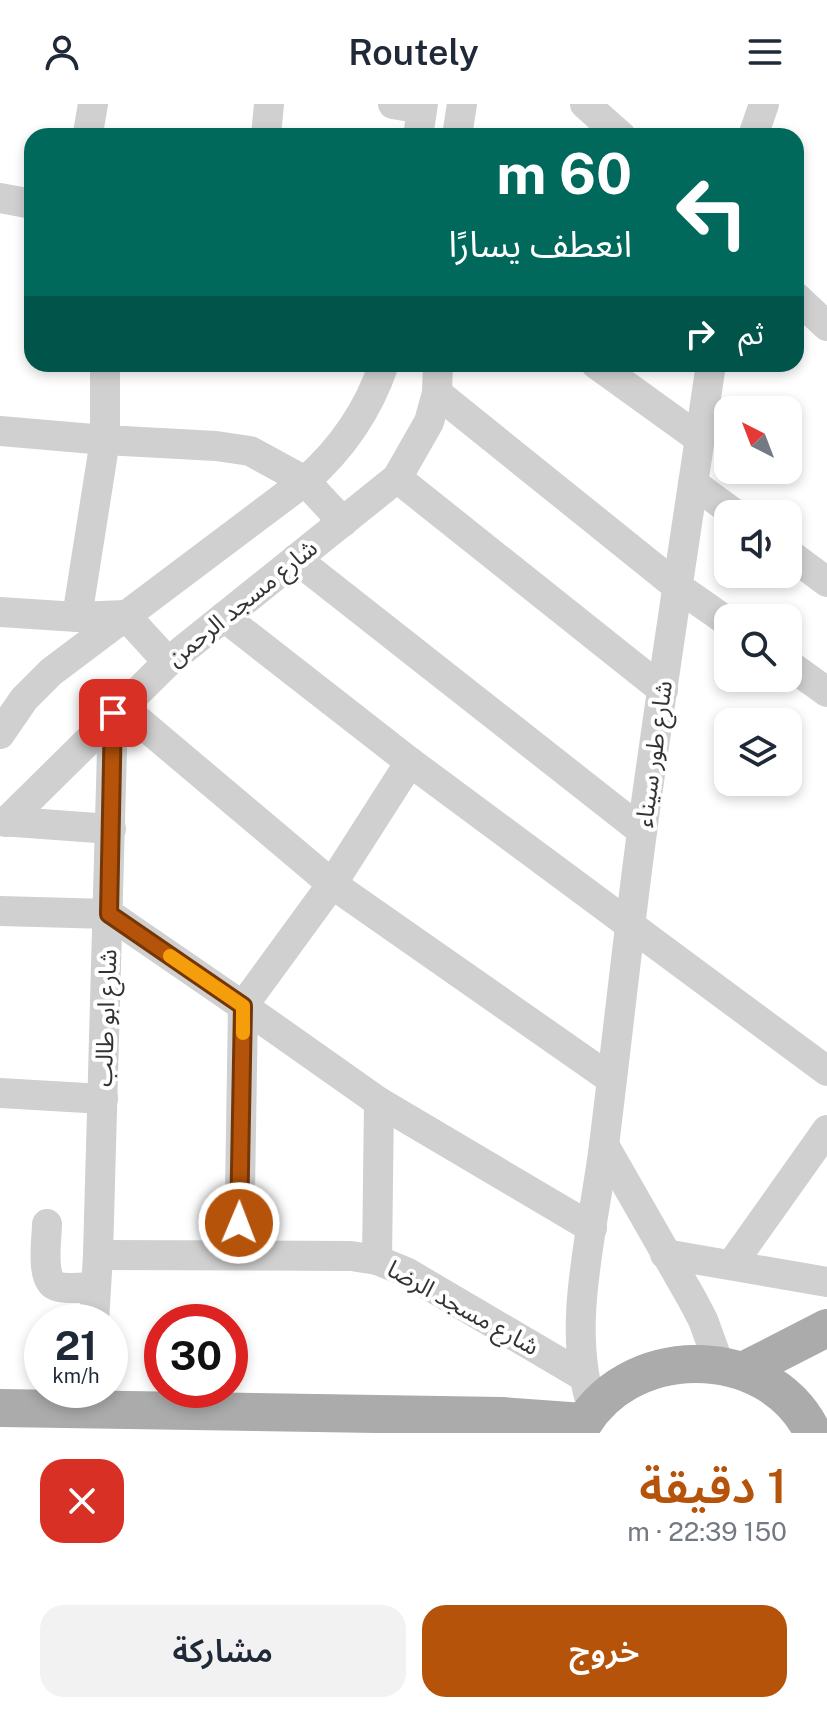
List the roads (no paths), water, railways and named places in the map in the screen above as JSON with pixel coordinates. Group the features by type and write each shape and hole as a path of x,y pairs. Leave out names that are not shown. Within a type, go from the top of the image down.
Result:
{"main road":[{"path":"731,1368 827,1328"},
{"path":"128,1402 502,1416 584,1410 650,1370 684,1363 731,1368 769,1384 791,1402 813,1433"},
{"path":"0,1408 24,1406"}],"street":[{"path":"267,128 269,104"},
{"path":"458,128 462,104"},
{"path":"585,104 606,128"},
{"path":"0,198 24,202"},
{"path":"804,304 827,326"},
{"path":"77,617 105,440 105,372"},
{"path":"0,734 24,699 51,672 305,481 327,461 374,394 381,372"},
{"path":"607,372 700,439"},
{"name":"شارع طور سيناء","path":"584,1410 579,1342 592,1228 642,831 710,372"},
{"path":"438,378 678,587 714,612"},
{"name":"شارع مسجد الرحمن","path":"3,822 168,662 397,478 429,422 438,378"},
{"path":"0,431 250,451 305,481 343,522"},
{"path":"397,478 663,690"},
{"path":"693,483 716,500"},
{"path":"296,559 642,831"},
{"path":"802,563 827,582"},
{"path":"0,612 77,617 125,615 168,662"},
{"path":"224,617 410,762 827,1071"},
{"path":"802,674 827,692"},
{"path":"117,709 332,884 611,1079"},
{"name":"شارع ابو طالب","path":"95,1304 117,709"},
{"path":"239,1254 243,1006 332,884 410,762"},
{"path":"3,822 111,829"},
{"path":"0,911 109,914 379,1102 592,1228"},
{"path":"0,1093 103,1099"},
{"path":"377,1260 379,1102"},
{"path":"732,1264 827,1130"},
{"path":"604,1145 731,1368"},
{"path":"47,1224 48,1279 56,1286 96,1287"},
{"path":"665,1254 827,1282"},
{"name":"شارع مسجد الرضا","path":"98,1255 351,1256 377,1260 406,1272 584,1410"}]}
